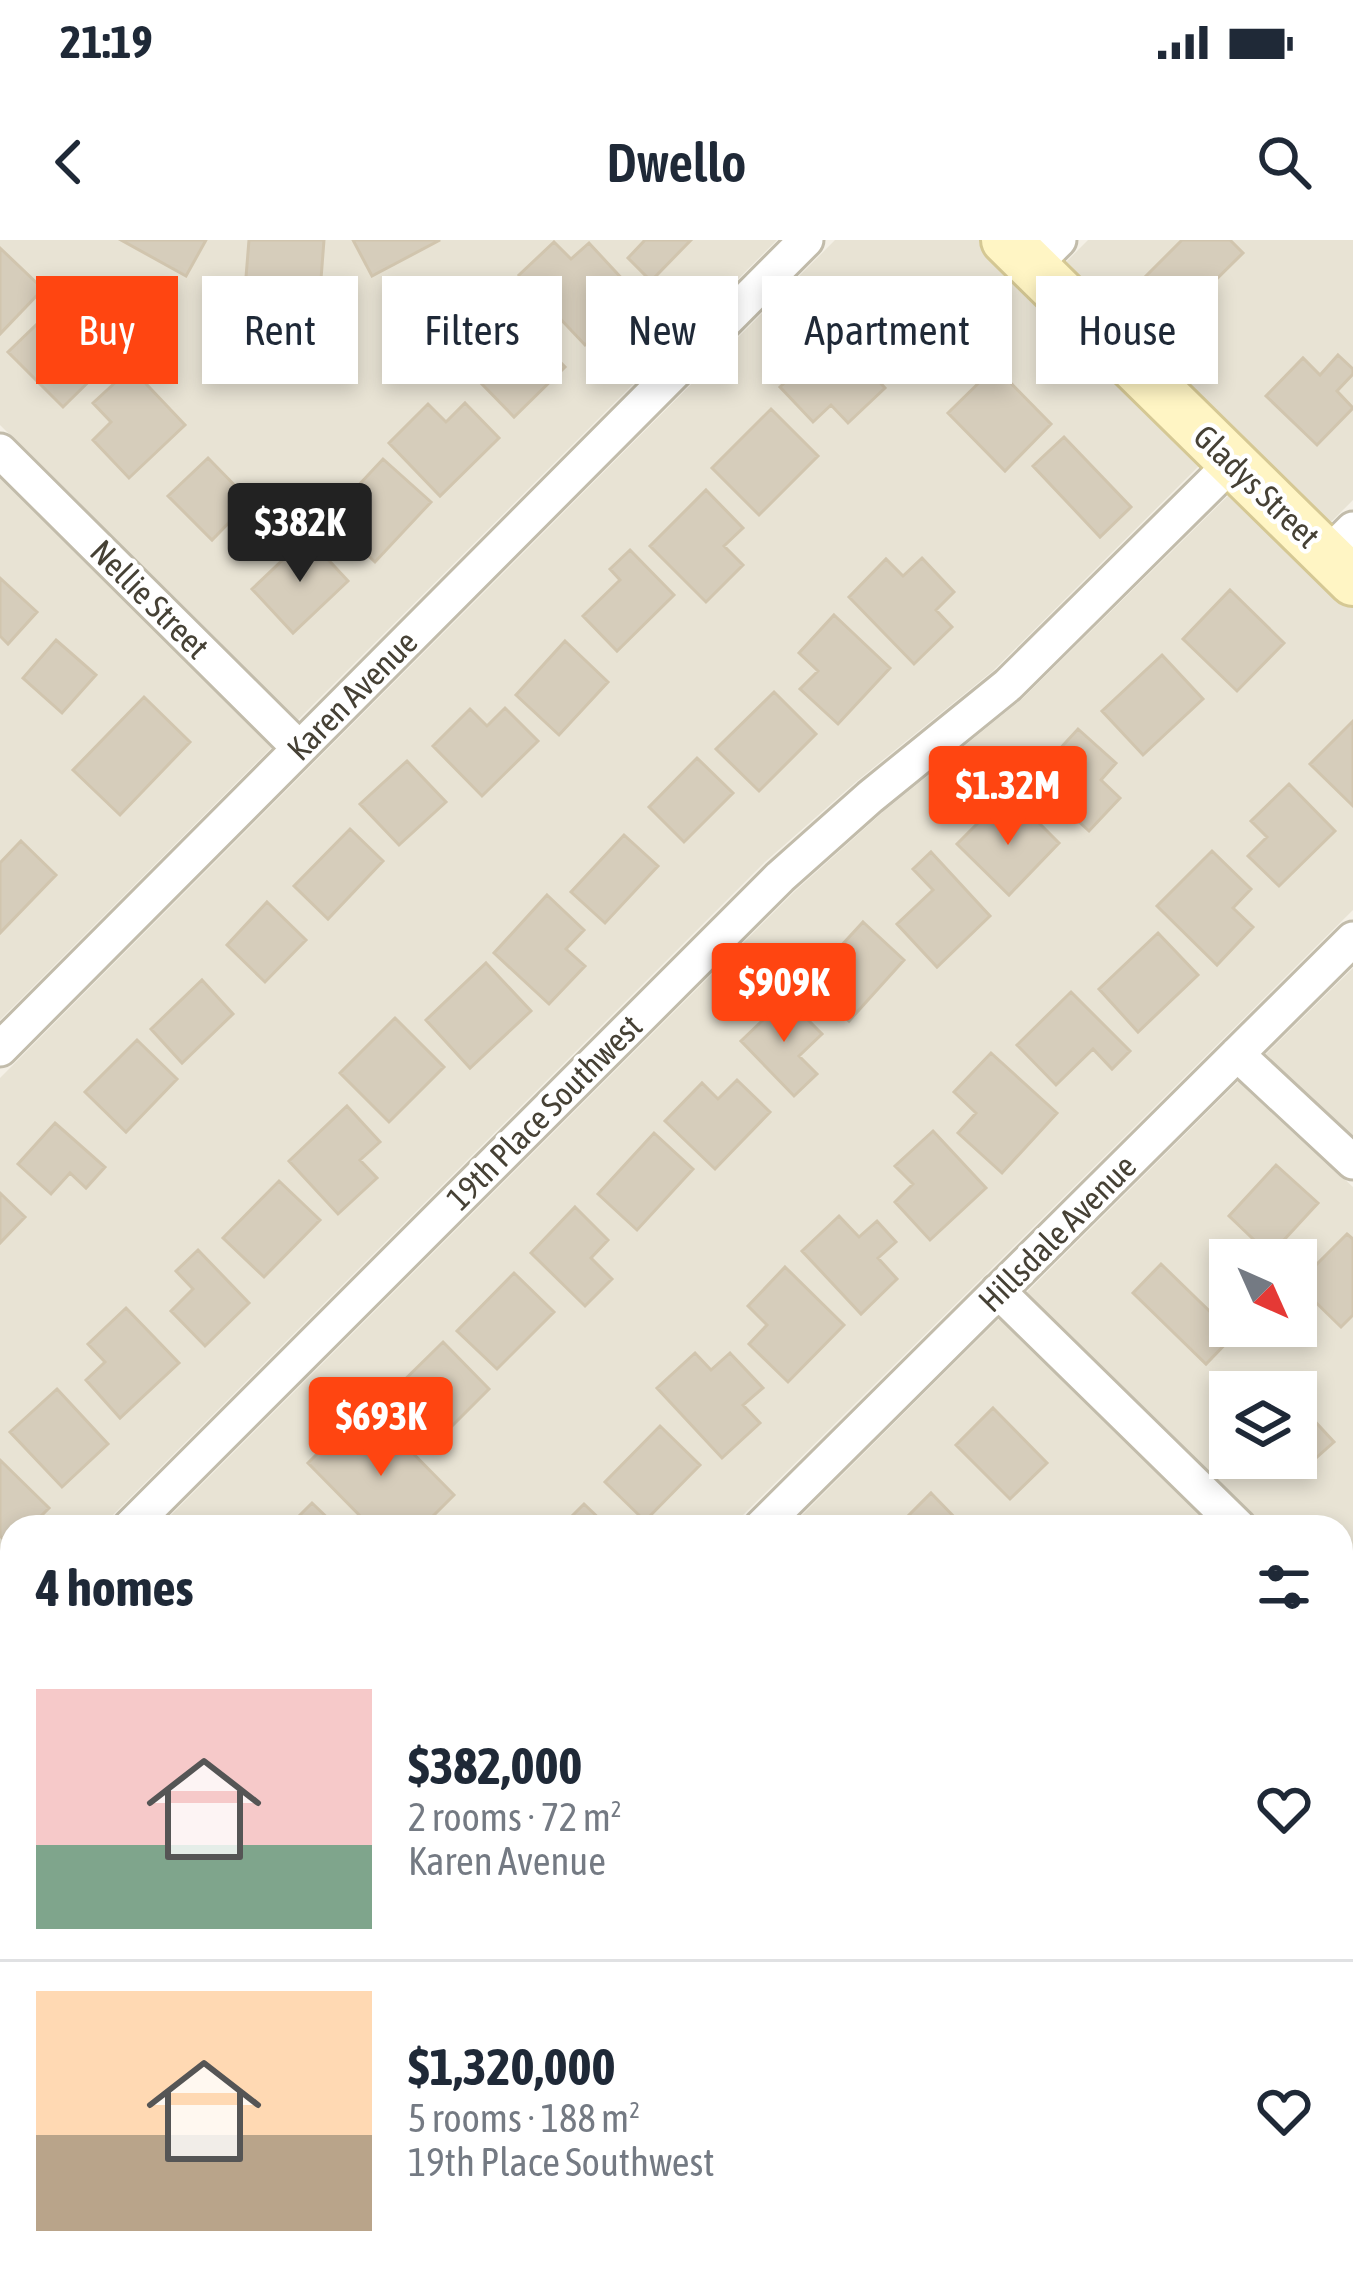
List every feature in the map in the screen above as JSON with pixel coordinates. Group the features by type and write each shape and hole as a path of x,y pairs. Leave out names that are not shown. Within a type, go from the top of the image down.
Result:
{"street":[{"name":"Karen Avenue","path":"0,1048 806,240"},
{"name":"Gladys Street","path":"1033,249 1232,463 1344,555"},
{"name":"Nellie Street","path":"0,451 299,748"},
{"name":"19th Place Southwest","path":"142,1515 780,877 1008,685 1232,463"},
{"name":"Hillsdale Avenue","path":"773,1515 1353,939"},
{"path":"1237,1054 1353,1162"},
{"path":"998,1291 1227,1515"}],"shaded area":[{"path":"0,240 777,240 738,279 586,276 586,384 633,384 298,720 0,425"},
{"path":"835,240 981,240 1036,295 1036,384 1126,384 1204,461 994,670 765,862 113,1515 0,1515 0,1078 692,384 738,384 738,337 762,313 762,384 1012,384 1012,276 799,276"},
{"path":"1088,240 1353,240 1353,500 1326,527 1179,384 1218,384 1218,276 1068,276 1060,268"},
{"path":"0,476 273,746 0,1020"},
{"path":"1234,490 1353,607 1353,910 743,1515 171,1515 794,892 1022,699"},
{"path":"1353,968 1353,1137 1265,1055"},
{"path":"1239,1081 1353,1187 1353,1515 1253,1515 1216,1479 1317,1479 1317,1371 1209,1371 1209,1472 1026,1293"},
{"path":"1000,1318 1201,1515 802,1515"}],"building":[{"path":"121,240 206,240 186,276"},
{"path":"249,240 324,240 321,276 246,276"},
{"path":"353,240 440,240 372,276"},
{"path":"645,240 691,240 656,276 646,276 628,258"},
{"path":"1182,240 1230,240 1243,253 1218,278 1146,276"},
{"path":"554,242 571,259 589,243 620,276 586,276 585,345 562,321 562,276 519,275"},
{"path":"0,248 36,282 36,296 0,334"},
{"path":"36,325 36,380 8,352"},
{"path":"1338,355 1353,374 1337,391 1353,408 1317,445 1266,396 1303,358 1320,375"},
{"path":"40,384 86,384 63,407"},
{"path":"114,384 146,384 185,425 129,478 93,440 111,422 93,403"},
{"path":"482,384 548,384 514,417"},
{"path":"881,384 885,388 848,423 831,405 813,422 780,387"},
{"path":"978,384 1012,384 1051,424 1005,471 948,413"},
{"path":"465,403 499,438 440,496 389,443 428,404 446,422"},
{"path":"771,409 818,456 759,515 712,468"},
{"path":"1064,437 1131,507 1100,537 1033,466"},
{"path":"208,458 250,501 212,540 168,496"},
{"path":"383,459 431,502 375,562 328,518"},
{"path":"706,490 743,528 724,546 743,565 706,602 650,546"},
{"path":"307,537 348,581 293,633 252,589"},
{"path":"630,550 674,595 617,651 583,616 620,580 610,569"},
{"path":"922,558 954,592 936,610 952,627 914,664 849,597 886,559 903,576"},
{"path":"0,578 37,612 8,644 0,636"},
{"path":"1230,590 1284,643 1237,691 1183,639"},
{"path":"834,615 890,668 838,724 800,689 818,671 799,653"},
{"path":"56,640 96,675 62,713 23,678"},
{"path":"565,641 608,682 559,735 516,695"},
{"path":"1162,655 1203,699 1143,755 1102,711"},
{"path":"774,692 816,734 759,791 716,749"},
{"path":"144,697 190,742 120,815 73,770"},
{"path":"505,708 538,741 482,796 433,746 470,709 487,726"},
{"path":"1353,721 1353,806 1310,764"},
{"path":"1078,729 1116,763 1101,780 1120,798 1089,831 1032,779"},
{"path":"697,758 733,793 684,842 649,807"},
{"path":"407,761 446,802 399,845 360,804"},
{"path":"1289,784 1335,831 1279,886 1248,856 1267,837 1251,821"},
{"path":"1025,809 1059,843 1009,895 957,844 991,810 1007,827"},
{"path":"350,829 383,861 328,919 294,886"},
{"path":"624,835 658,866 605,923 571,892"},
{"path":"21,841 56,875 0,933 0,863"},
{"path":"1212,851 1251,889 1233,908 1253,927 1217,965 1157,906"},
{"path":"931,852 990,916 937,967 897,924 933,890 913,869"},
{"path":"547,895 584,930 566,949 585,966 549,1004 494,953"},
{"path":"267,902 306,940 265,982 227,945"},
{"path":"863,922 904,960 849,1021 808,982"},
{"path":"1158,933 1198,975 1138,1032 1099,989"},
{"path":"486,963 531,1011 470,1068 426,1020"},
{"path":"202,980 233,1014 182,1063 151,1029"},
{"path":"1071,992 1130,1051 1112,1069 1093,1049 1056,1085 1017,1045"},
{"path":"786,998 822,1034 799,1056 817,1074 794,1096 741,1041"},
{"path":"395,1018 444,1067 389,1122 340,1073"},
{"path":"137,1040 177,1079 126,1132 85,1092"},
{"path":"991,1053 1057,1113 1002,1173 958,1133 976,1113 954,1092"},
{"path":"737,1080 770,1112 715,1169 665,1121 702,1083 718,1099"},
{"path":"347,1106 380,1142 360,1160 377,1178 338,1214 289,1161"},
{"path":"55,1123 105,1167 86,1188 70,1173 51,1194 18,1164"},
{"path":"933,1131 986,1188 930,1240 895,1202 913,1184 895,1166"},
{"path":"654,1133 693,1169 637,1230 598,1194"},
{"path":"1276,1165 1318,1203 1285,1239 1253,1239 1229,1216"},
{"path":"279,1181 320,1220 264,1277 223,1238"},
{"path":"0,1193 25,1217 0,1243"},
{"path":"575,1207 608,1240 591,1258 612,1279 585,1306 531,1253"},
{"path":"839,1216 859,1237 877,1221 896,1242 878,1258 897,1279 861,1314 802,1251"},
{"path":"1347,1234 1353,1239 1353,1315 1341,1327 1317,1304 1317,1264"},
{"path":"198,1250 249,1303 205,1346 171,1311 193,1289 176,1271"},
{"path":"1161,1264 1209,1311 1209,1347 1222,1347 1206,1364 1133,1293"},
{"path":"785,1267 844,1325 788,1382 749,1344 767,1325 748,1306"},
{"path":"514,1273 554,1312 497,1369 457,1331"},
{"path":"126,1308 179,1363 120,1418 86,1380 105,1362 88,1344"},
{"path":"443,1342 489,1389 431,1447 384,1400"},
{"path":"695,1353 711,1370 730,1353 763,1388 743,1405 760,1423 722,1458 657,1388"},
{"path":"57,1389 108,1444 62,1487 10,1432"},
{"path":"993,1408 1047,1463 1010,1499 956,1445"},
{"path":"347,1424 365,1443 384,1424 454,1495 434,1515 359,1515 308,1463"},
{"path":"1317,1424 1334,1442 1317,1457"},
{"path":"660,1426 700,1465 651,1515 639,1515 605,1482"},
{"path":"0,1460 49,1508 42,1515 0,1515"},
{"path":"931,1493 952,1515 909,1515"},
{"path":"312,1503 324,1515 300,1515"},
{"path":"584,1504 596,1515 573,1515"}]}
